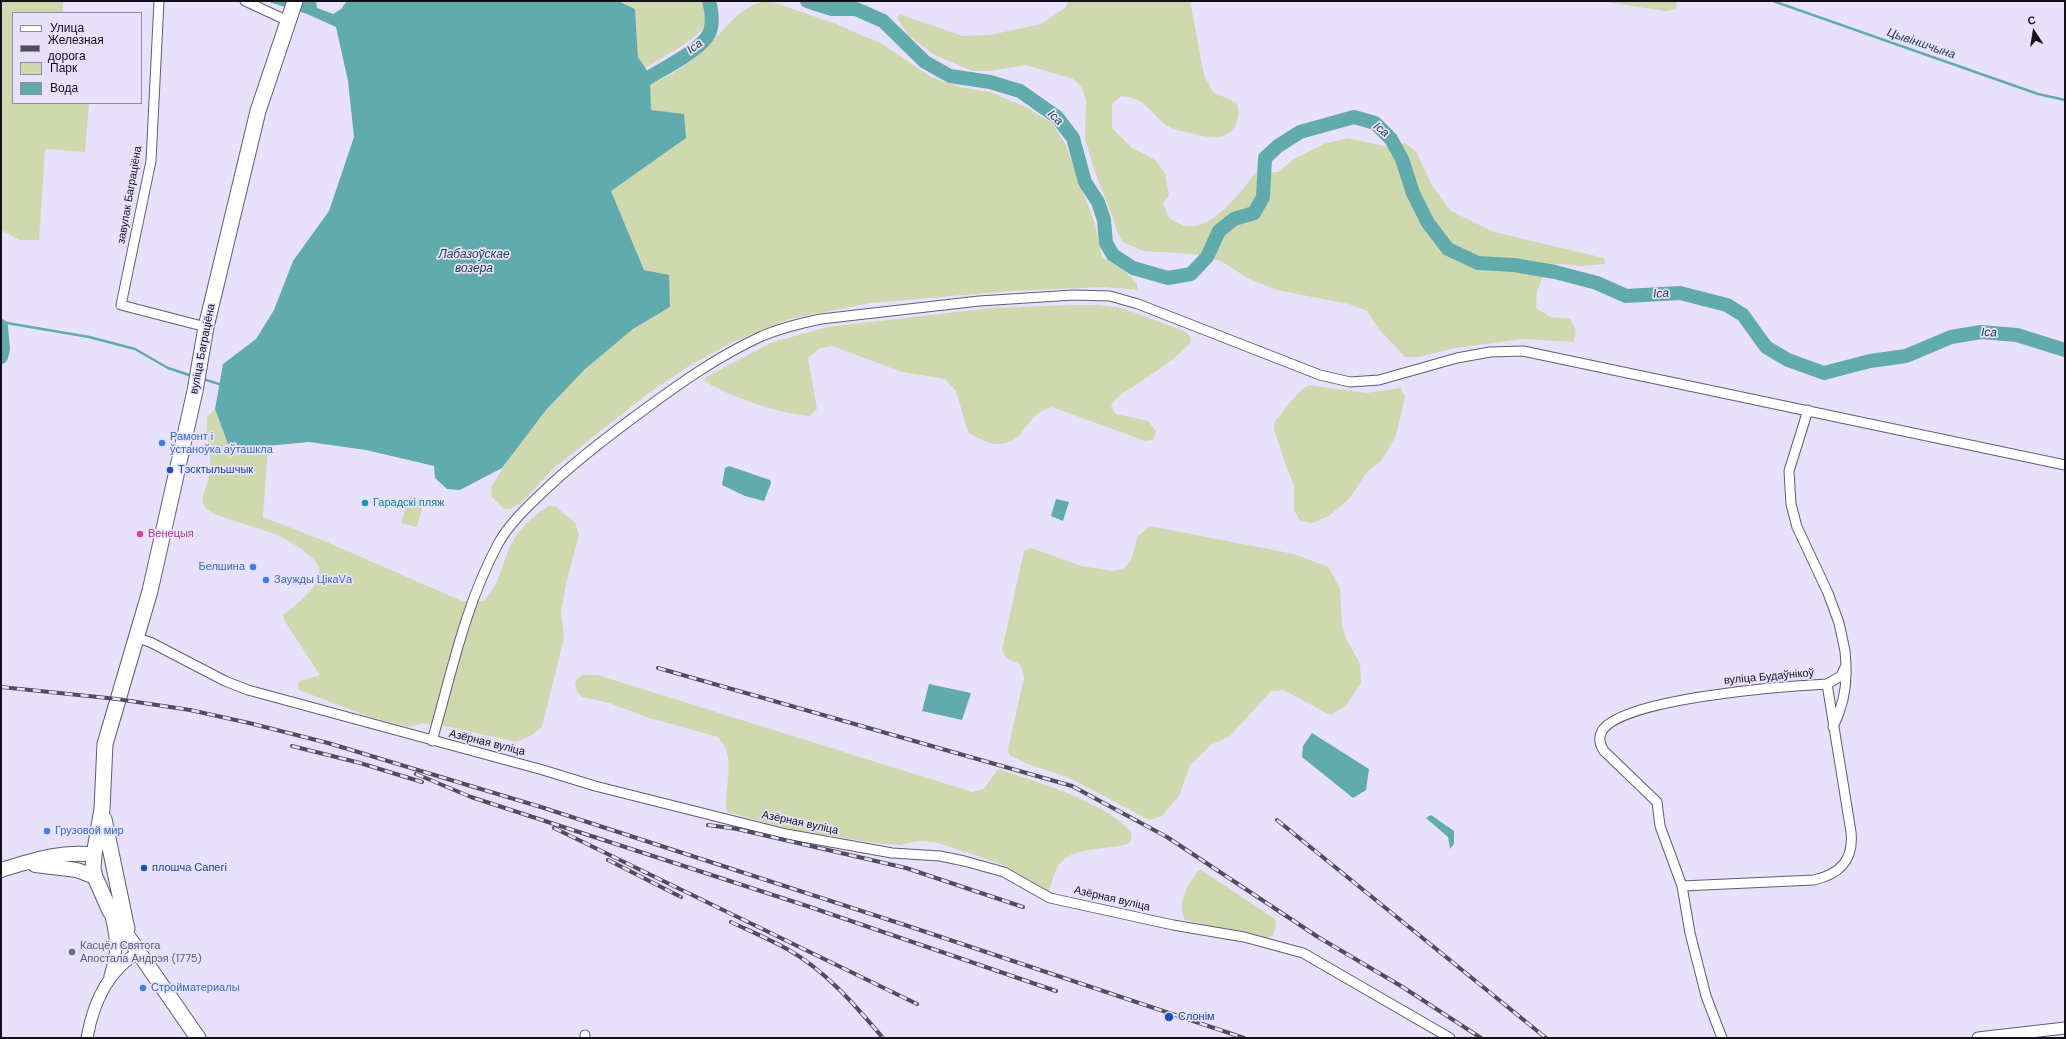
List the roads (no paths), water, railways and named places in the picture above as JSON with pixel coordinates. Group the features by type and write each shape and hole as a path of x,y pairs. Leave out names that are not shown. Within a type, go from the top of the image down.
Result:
{"highway":[{"name":"вуліца Баграціёна","path":"102,810 105,744 150,591 195,391 206,327 258,111 291,10"},
{"path":"102,810 94,855 93,869 95,877 110,911 128,934 198,1038"},
{"path":"102,810 128,934"},
{"path":"94,855 114,863"},
{"path":"95,877 107,879 111,877 114,863"}],"main road":[{"path":"1,870 59,854 87,844 99,832"},
{"path":"59,854 76,853 94,855"},
{"path":"23,864 50,865 77,870 95,877"}],"street":[{"name":"завулак Баграціёна","path":"159,1 151,161 121,305 206,327"},
{"path":"245,1 291,10"},
{"path":"432,741 476,592 499,543 521,514 562,473 671,390 714,361 763,336 796,324 821,319 979,301 1074,295 1110,296 1138,304 1320,375 1350,382 1379,380 1457,358 1490,352 1523,351 2065,465"},
{"path":"1808,410 1789,471 1791,504 1797,527 1828,593 1839,623 1846,666 1846,689 1841,710 1833,727"},
{"name":"Азёрная вуліца","path":"137,638 150,642 225,681 248,690 543,770 595,786 786,834 892,853 940,856 964,861 1004,872 1050,898 1173,925 1244,937 1303,953 1450,1038"},
{"path":"1826,684 1841,676 1846,666"},
{"name":"вуліца Будаўнікоў","path":"1682,886 1814,880 1834,874 1850,853 1852,843 1826,684 1767,687 1710,695 1625,716 1611,723 1602,731 1600,745 1604,751 1657,802 1660,826 1682,886 1690,933 1706,996 1722,1038"},
{"path":"108,982 117,948 110,911"},
{"path":"85,1038 92,1012 108,982 124,962 139,952"},
{"path":"1978,1038 2065,1028"}],"water":[{"name":"Лабазоўскае возера","path":"266,1 316,1 317,8 333,14 341,9 347,1 618,1 635,9 638,57 650,75 651,110 684,114 686,138 611,191 644,270 669,275 670,307 633,329 585,369 546,410 502,468 460,490 447,489 435,478 434,466 366,450 309,442 256,447 228,444 215,409 223,364 256,339 274,310 293,261 329,211 354,137 348,81 336,27 307,14"},
{"path":"729,466 770,480 771,483 764,501 745,496 722,485 725,468"},
{"path":"1056,499 1069,502 1063,521 1051,516"},
{"path":"929,684 971,693 962,720 922,711"},
{"path":"1312,733 1369,769 1366,790 1353,798 1302,757 1303,746"},
{"path":"1431,815 1454,831 1454,844 1450,849 1448,837 1426,818"}],"waterway":[{"name":"Іса","path":"635,86 684,57 701,44 707,37 712,24 709,1"},
{"name":"Іса","path":"807,1 832,9 856,9 883,21 925,62 950,76 990,82 1020,91 1057,117 1073,138 1085,182 1098,202 1104,220 1106,243 1113,255 1133,268 1168,278 1191,274 1207,257 1219,231 1234,219 1254,213 1263,197 1265,158 1278,146 1300,132 1354,117 1375,123 1391,139 1402,159 1413,193 1428,223 1448,249 1478,263 1514,265 1555,272 1597,283 1626,296 1680,293 1727,305 1743,315 1766,347 1788,360 1824,373 1870,361 1906,356 1951,337 1981,332 2017,335 2065,350"},
{"name":"Цывіншчына","path":"1773,1 2038,94 2065,100"},
{"path":"1,322 89,337 135,349 168,368 192,376"},
{"path":"1,326 3,349 1,357"},
{"path":"203,379 219,384"}],"railway":[{"path":"658,668 1072,786 1167,837 1318,937 1401,986 1481,1038"},
{"path":"1,687 117,699 190,710 328,743 544,808 911,927 1244,1038"},
{"path":"292,746 360,763 422,782"},
{"path":"416,774 471,797 810,907 1056,991"},
{"path":"1277,820 1546,1038"},
{"path":"708,825 737,829 906,868 1023,907"},
{"path":"554,828 917,1004"},
{"path":"608,860 681,897"},
{"path":"731,922 787,949 814,967 839,989 883,1038"}],"place":[{"name":"Рамонт і ўстаноўка аўташкла","path":"162,443"},
{"name":"Тэсктыльшчык","path":"170,470"},
{"name":"Гарадскі пляж","path":"365,503"},
{"name":"Венецыя","path":"140,534"},
{"name":"Белшина","path":"253,567"},
{"name":"Заужды ЦікаVа","path":"266,580"},
{"name":"Грузовой мир","path":"47,831"},
{"name":"плошча Сапегі","path":"144,868"},
{"name":"Касцёл Святога Апостала Андрэя (1775)","path":"72,952"},
{"name":"Стройматериалы","path":"143,988"},
{"name":"Слонім","path":"1169,1017"}]}
